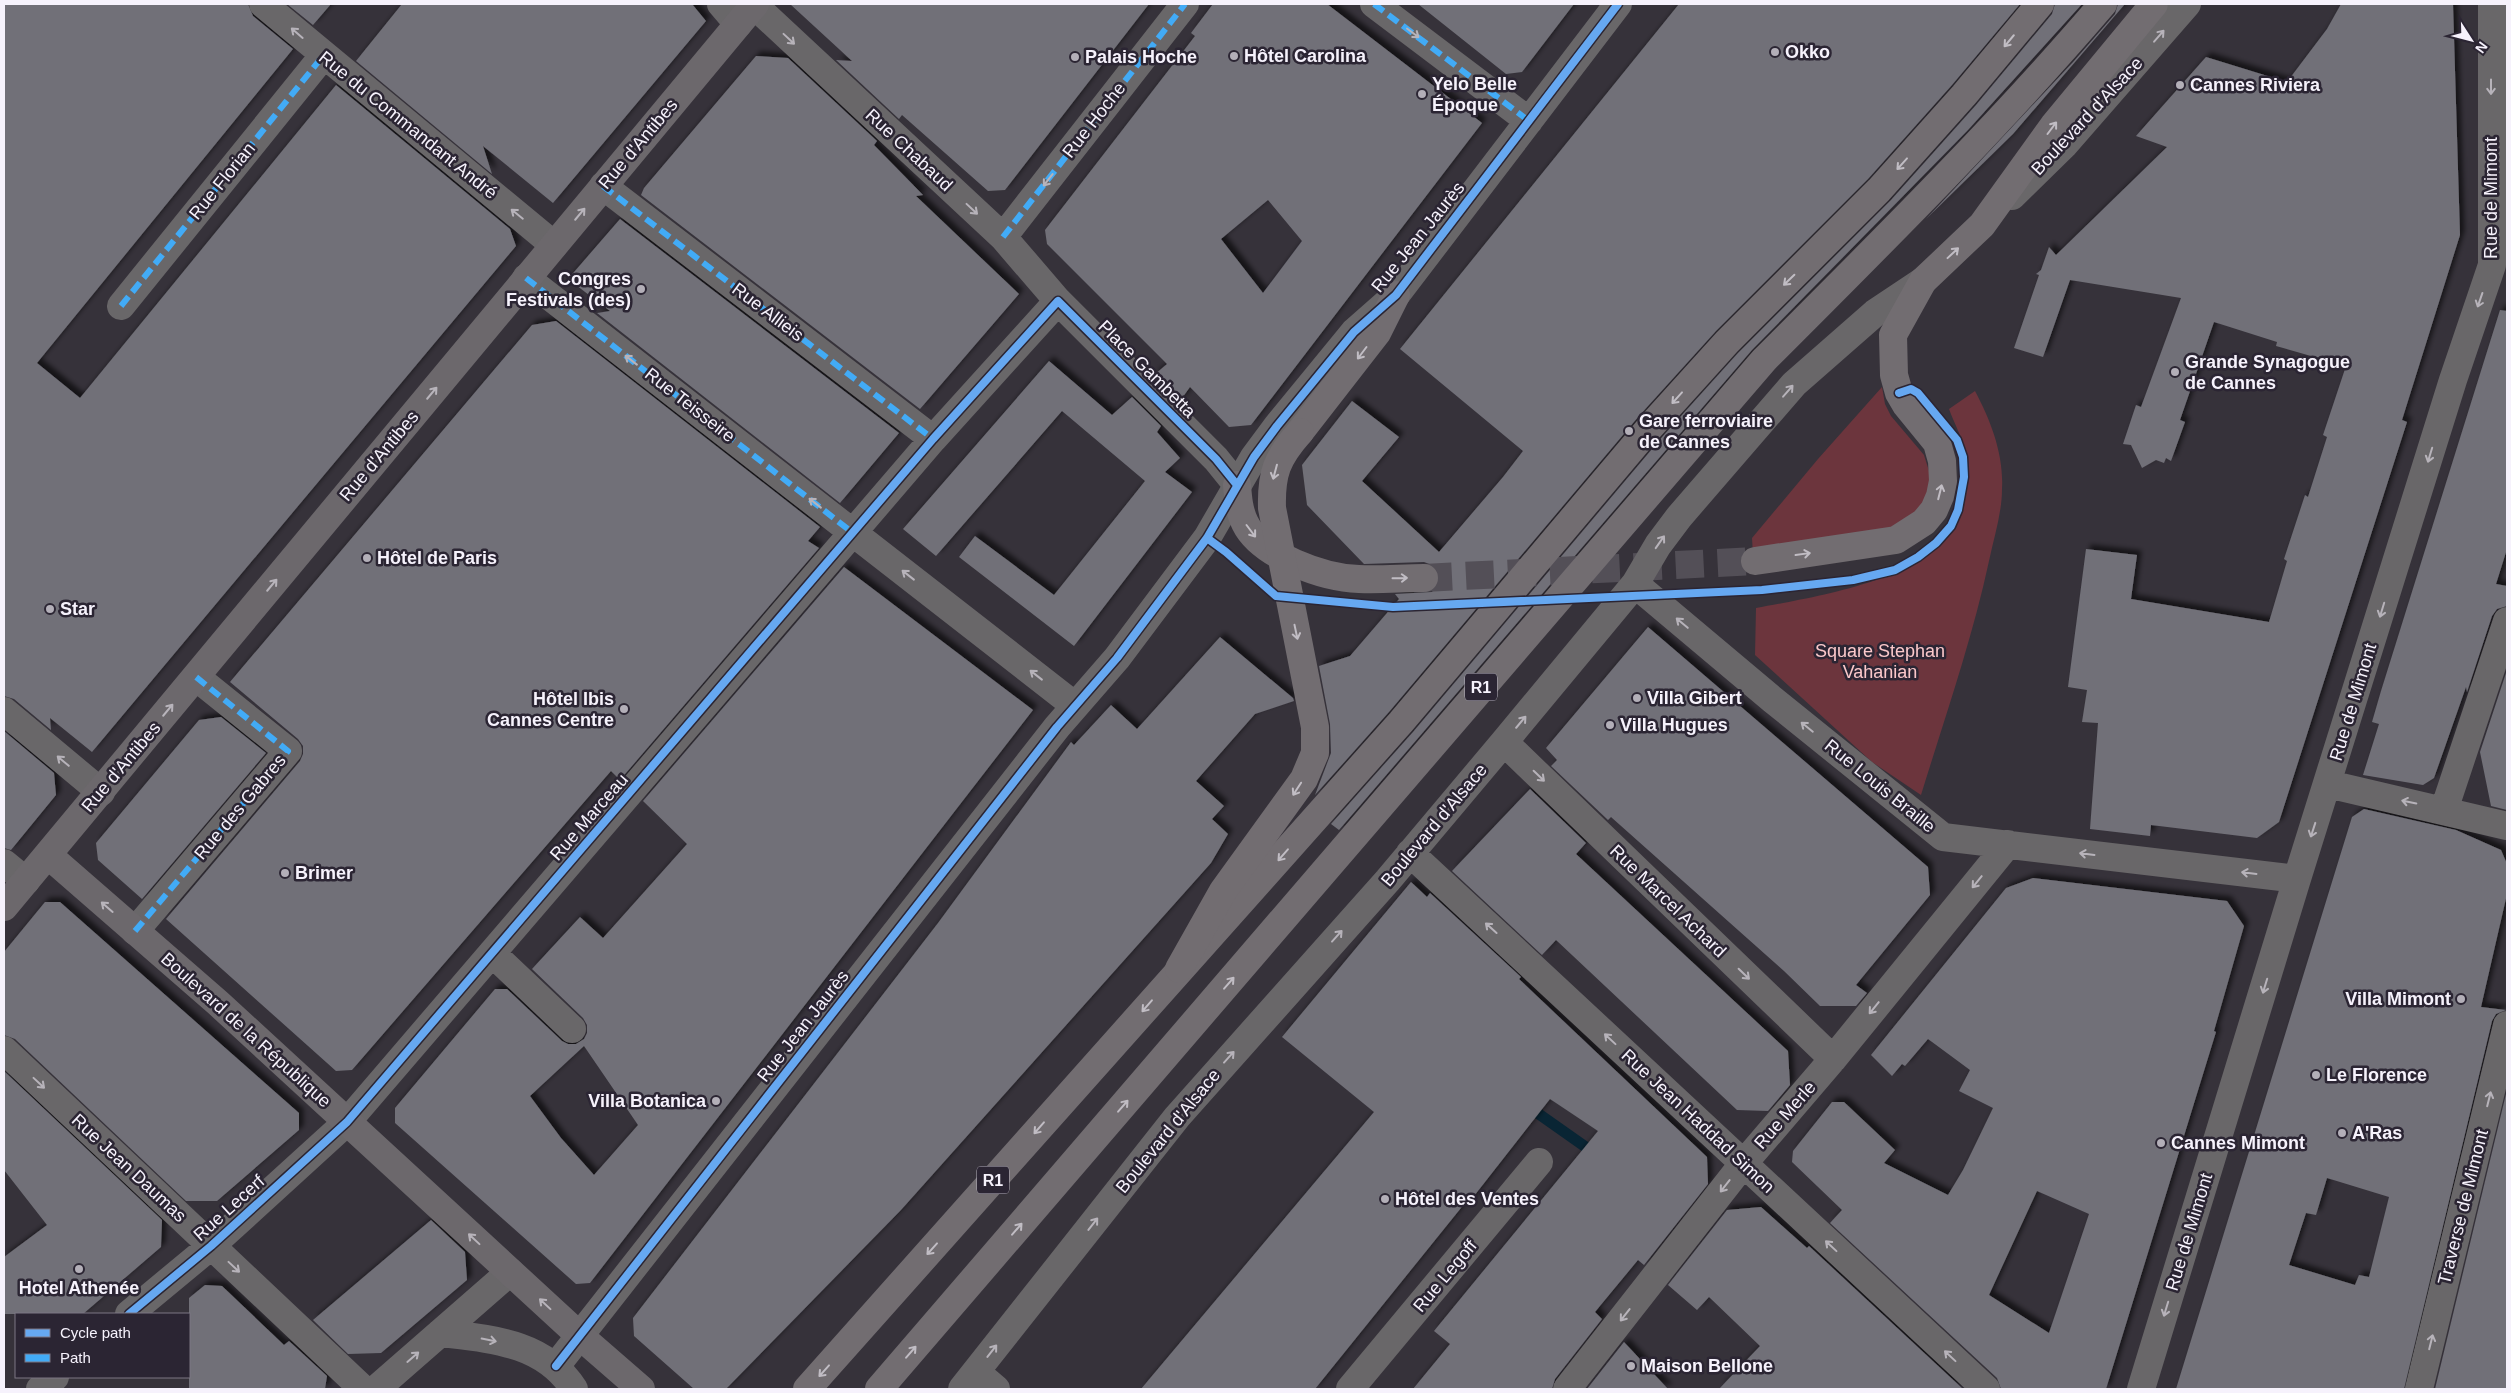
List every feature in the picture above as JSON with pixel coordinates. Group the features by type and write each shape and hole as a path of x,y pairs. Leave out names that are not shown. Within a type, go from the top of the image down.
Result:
{"highway":[{"name":"R1","path":"807,1389 1179,969 1401,722 1651,426 1727,342 1879,190 1964,95 2040,4"},
{"name":"R1","path":"879,1389 1764,360 1994,128 2103,4"},
{"path":"1755,561 1896,540 1910,533 1924,522 1934,510 1940,496 1943,481 1942,461 1937,443 1906,406 1899,393 1892,358 1893,335 1923,281 1982,225 2054,125 2154,4"},
{"path":"1179,969 1223,890 1304,779 1314,753 1315,727 1276,531 1271,487 1278,460 1377,333 1396,296"},
{"path":"1237,485 1239,507 1245,523 1254,536 1271,550 1297,564 1337,576 1358,579 1424,578"}],"street":[{"name":"Rue du Commandant André","path":"263,4 323,56 554,245"},
{"name":"Rue Hoche","path":"1003,237 1185,4"},
{"path":"1374,4 1529,121"},
{"name":"Rue Jean Jaurès","path":"1237,485 1277,426 1335,353 1366,320 1396,296 1618,4"},
{"name":"Boulevard d'Alsace","path":"1982,225 2064,145 2187,4"},
{"name":"Rue de Mimont","path":"2142,1389 2297,879 2450,389 2500,270 2492,4"},
{"name":"Rue Chabaud","path":"742,9 1003,237 1058,302"},
{"name":"Rue d'Antibes","path":"4,907 603,186 742,9"},
{"name":"Rue Florian","path":"121,306 323,56"},
{"name":"Rue Allieis","path":"603,186 933,439"},
{"name":"Rue Teisseire","path":"526,278 853,533"},
{"name":"Boulevard d'Alsace","path":"978,1384 1183,1111 1410,853 1504,742 1635,584 1658,545 1679,517 1794,384 1875,313 1923,281"},
{"path":"1058,302 933,439 853,533 1074,705 1117,658 1207,538 1226,509 1237,485"},
{"name":"Place Gambetta","path":"1058,302 1216,459 1237,485"},
{"name":"Rue Marceau","path":"347,1122 853,533"},
{"name":"Rue Louis Braille","path":"1635,584 1773,700 1943,837 2297,879"},
{"path":"2444,810 2507,621"},
{"name":"Rue des Gabres","path":"135,931 288,751 196,677"},
{"name":"Rue Jean Jaurès","path":"556,1366 1074,705"},
{"path":"4,711 100,792"},
{"name":"Rue Marcel Achard","path":"1504,742 1833,1059"},
{"path":"2328,784 2507,826"},
{"name":"Rue Merle","path":"1567,1389 1743,1164 1833,1059 2008,844"},
{"name":"Rue Jean Haddad Simon","path":"1410,853 1986,1389"},
{"name":"Boulevard de la République","path":"48,855 218,1003 580,1336 641,1389"},
{"path":"4,863 26,881"},
{"path":"492,954 572,1030"},
{"name":"Traverse de Mimont","path":"2420,1389 2507,1025"},
{"name":"Rue Jean Daumas","path":"4,1050 363,1389"},
{"name":"Rue Lecerf","path":"130,1313 211,1246 347,1122"},
{"name":"Rue Legoff","path":"1350,1389 1539,1162"},
{"path":"376,1389 510,1272"},
{"path":"440,1333 508,1344 527,1350 556,1366 574,1389"},
{"path":"40,1389 54,1378"}],"green space":[{"path":"1882,387 1885,404 1891,416 1924,455 1929,471 1927,498 1920,510 1899,529 1753,555 1752,538 1818,459"},
{"name":"Square Stephan Vahanian","path":"1975,391 1991,426 1999,451 2002,476 2001,507 1975,620 1921,795 1872,762 1755,655 1756,608 1832,593 1888,576 1913,564 1933,551 1949,535 1956,523 1963,505 1967,483 1968,463 1966,452 1949,409"}],"building":[{"path":"4,4 248,4 253,16 293,49 37,363 80,398 336,85 510,229 516,246 92,752 50,718 51,730 14,699 4,696"},
{"path":"287,4 331,4 313,25"},
{"path":"402,4 692,4 706,21 553,203 483,146 492,174 356,61"},
{"path":"790,4 1149,4 1005,190 988,191 902,115 899,119 836,60 852,61"},
{"path":"1213,4 1327,4 1482,123 1251,425 1229,427 1190,387 1180,401 1154,375 1167,364 1047,244 1045,230 1195,36 1191,33","holes":["1268,200 1302,241 1263,293 1221,239"]},
{"path":"1418,4 1574,4 1522,72 1506,74"},
{"path":"1679,4 2020,4 1952,85 1868,179 1716,331 1639,416 1389,712 1315,795 1331,753 1330,724 1319,666 1350,656 1399,599 1395,594 1432,592 1437,586 1440,577 1432,565 1424,562 1364,564 1307,505 1302,465 1352,401 1399,437 1362,481 1439,552 1503,477 1523,451 1400,349"},
{"path":"2055,4 2082,4 1968,130 1752,350 1339,830 1331,824 1413,732 1663,436 1738,353 1891,200 1976,105 2052,14"},
{"path":"2118,4 2125,4 2013,134 1926,219 2074,61 2115,14"},
{"path":"2341,4 2453,4 2460,235 2402,420 2407,422 2279,822 2257,838 2151,825 2150,836 2090,829 2098,723 2082,722 2087,690 2068,687 2086,549 2137,555 2131,599 2269,622 2287,561 2284,559 2305,495 2308,497 2327,437 2323,435 2346,366 2276,346 2277,342 2214,322 2180,420 2185,422 2171,461 2166,458 2164,463 2156,460 2142,468 2131,445 2123,444 2136,405 2141,407 2181,298 2070,280 2043,357 2014,348 2039,275 2036,274 2041,270 2049,247 2056,255 2167,147 2136,136 2206,57 2287,82 2327,29"},
{"path":"756,56 788,58 877,141 874,145 923,195 916,196 1019,294 920,409 641,195 644,188"},
{"path":"620,219 899,433 840,503 597,313 610,311 568,279"},
{"path":"2500,310 2507,311 2507,549 2496,584 2507,586 2507,606 2497,609 2492,616 2467,692 2466,687 2434,778 2423,785 2363,775 2379,724 2372,722 2381,691"},
{"path":"556,321 820,527 808,541 819,548 620,780 611,771 352,1070 336,1071 166,919 300,761 303,754 303,746 298,739 230,682 532,325"},
{"path":"1049,361 1112,415 1132,397 1161,426 1157,432 1180,458 1165,472 1192,492 1074,646 959,557 975,536 1054,595 1145,481 1062,411 936,556 903,529"},
{"path":"844,567 1033,710 590,1283 576,1284 395,1123 395,1108 495,989 507,989 562,1041 568,1044 576,1044 584,1039 587,1033 587,1025 583,1018 532,969 580,917 603,938 687,844 643,801","holes":["584,1046 638,1125 594,1175 561,1138 530,1096"]},
{"path":"1648,627 1928,867 1930,895 1856,985 1867,993 1856,1006 1820,1006 1784,971 1611,817 1608,820 1551,766 1557,760 1546,748"},
{"path":"1220,637 1293,698 1294,701 1255,714 1196,781 1224,806 1212,819 1228,834 1211,863 901,1210 726,1389 694,1389 634,1336 633,1318 938,923 1071,742 1074,745 1111,705 1137,729"},
{"path":"2507,670 2507,810 2491,806 2480,752"},
{"path":"221,717 266,753 142,899 98,860 96,843 199,720"},
{"path":"4,731 54,773 56,795 11,850 4,848"},
{"path":"1530,789 1586,843 1576,854 1788,1051 1790,1085 1768,1111 1737,1110 1556,940 1542,955 1452,871"},
{"path":"2364,809 2456,830 2501,850 2507,864 2507,894 2481,1007 2506,1010 2496,1014 2492,1021 2404,1389 2176,1389 2352,817","holes":["2327,1178 2389,1197 2369,1277 2359,1275 2355,1285 2289,1265 2306,1213 2316,1215"]},
{"path":"2033,878 2227,901 2244,926 2214,1031 2216,1032 2106,1389 2001,1389 1997,1378 1830,1223 1842,1210 1792,1162 1793,1151 1832,1102 1844,1102 1895,1150 1884,1163 1948,1195 1963,1170 1993,1108 1959,1091 1970,1070 1928,1039 1905,1066 1902,1064 1892,1076 1871,1055 2006,888","holes":["2037,1191 2089,1214 2049,1333 1989,1295"]},
{"path":"1411,882 1427,897 1430,893 1521,977 1519,979 1707,1157 1708,1184 1644,1265 1638,1260 1595,1312 1602,1319 1555,1379 1552,1389 1413,1389 1450,1344 1434,1331 1598,1131 1550,1099 1467,1205 1465,1203 1315,1389 1141,1389 1374,1112 1282,1037"},
{"path":"45,902 60,902 299,1113 299,1130 217,1201 186,1201 15,1039 4,1035 4,952"},
{"path":"4,1071 162,1220 161,1247 84,1313 4,1314 4,1257 47,1225 4,1170"},
{"path":"2507,1090 2507,1389 2435,1389"},
{"path":"1761,1207 1807,1248 1809,1246 1963,1389 1719,1389 1760,1346 1709,1297 1697,1310 1668,1285 1727,1210"},
{"path":"431,1220 465,1252 467,1280 381,1353 348,1354 313,1320"},
{"path":"205,1285 222,1286 284,1345 289,1341 327,1376 325,1389 189,1389 189,1298"},
{"name":"Maison Bellone","path":"1624,1342 1668,1389 1587,1389"}],"waterway":[{"path":"1526,1105 1597,1155"}],"tunnel":[{"path":"1424,578 1755,561"}],"marked path":[{"path":"1003,237 1185,4"},
{"path":"1374,4 1529,121"},
{"path":"121,306 323,56"},
{"path":"603,186 933,439"},
{"path":"526,278 853,533"},
{"path":"135,931 288,751 196,677"}],"cycle path":[{"path":"556,1366 1057,727 1117,658 1207,538 1254,457 1277,426 1354,332 1396,295 1618,4"},
{"path":"130,1313 211,1246 347,1122 933,439 1058,301 1216,459 1237,485"},
{"path":"1207,538 1226,552 1276,596 1393,607 1762,590 1853,580 1895,570 1918,557 1936,543 1951,526 1958,510 1964,477 1963,457 1957,440 1918,393 1911,389 1899,393"}],"place":[{"name":"Okko","path":"1775,52"},
{"name":"Hôtel Carolina","path":"1234,56"},
{"name":"Palais Hoche","path":"1075,57"},
{"name":"Cannes Riviera","path":"2180,85"},
{"name":"Yelo Belle Époque","path":"1422,94"},
{"name":"Congres Festivals (des)","path":"641,289"},
{"name":"Grande Synagogue de Cannes","path":"2175,372"},
{"name":"Gare ferroviaire de Cannes","path":"1629,431"},
{"name":"Hôtel de Paris","path":"367,558"},
{"name":"Star","path":"50,609"},
{"name":"Villa Gibert","path":"1637,698"},
{"name":"Hôtel Ibis Cannes Centre","path":"624,709"},
{"name":"Villa Hugues","path":"1610,725"},
{"name":"Brimer","path":"285,873"},
{"name":"Villa Mimont","path":"2461,999"},
{"name":"Le Florence","path":"2316,1075"},
{"name":"Villa Botanica","path":"716,1101"},
{"name":"A'Ras","path":"2342,1133"},
{"name":"Cannes Mimont","path":"2161,1143"},
{"name":"Hôtel des Ventes","path":"1385,1199"},
{"name":"Hotel Athenée","path":"79,1269"},
{"name":"Maison Bellone","path":"1631,1366"}]}
